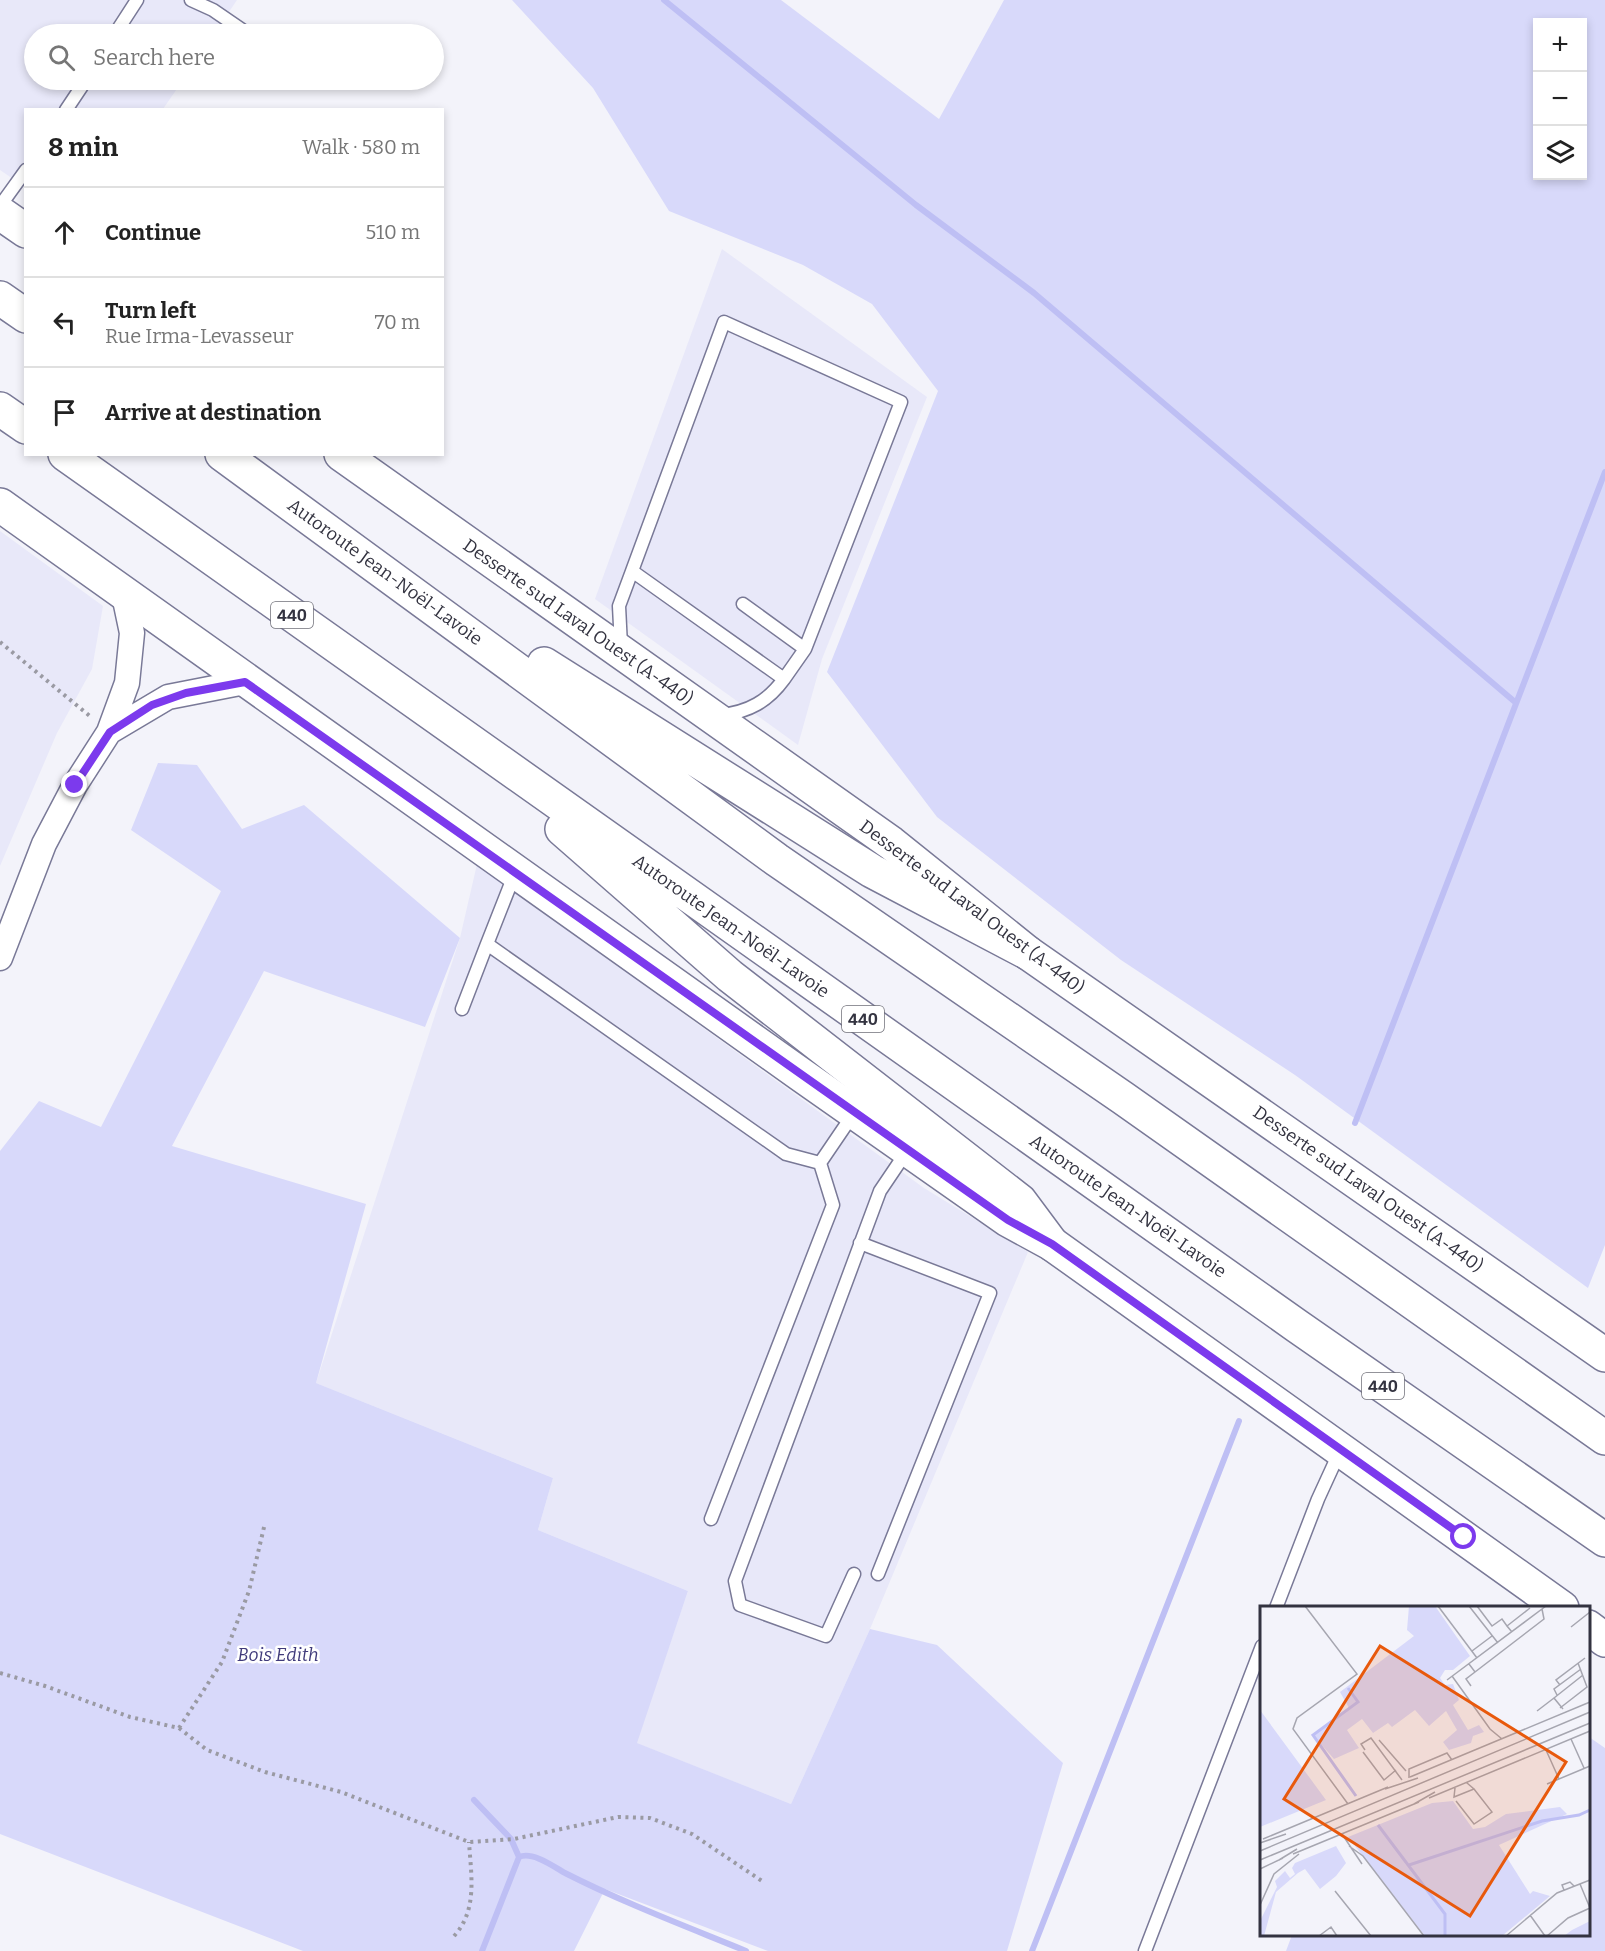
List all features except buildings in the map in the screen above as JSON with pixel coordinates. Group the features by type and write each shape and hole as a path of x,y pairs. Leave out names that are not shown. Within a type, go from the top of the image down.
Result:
{"main road":[{"path":"0,213 24,230"},
{"path":"0,298 24,315"},
{"path":"0,409 24,426"},
{"name":"Autoroute Jean-Noël-Lavoie","path":"68,456 1469,1447 1605,1540"},
{"name":"Autoroute Jean-Noël-Lavoie","path":"225,456 314,519 777,860 926,965 1123,1098 1596,1430"},
{"name":"Desserte sud Laval Ouest (A-440)","path":"344,456 891,843 1028,953 1603,1350"},
{"path":"0,505 245,682 907,1150 1008,1220 1052,1244 1559,1606"},
{"path":"314,519 872,872 1028,953"},
{"path":"430,713 730,976 1020,1202 1052,1244"},
{"path":"1469,1447 1605,1564"},
{"path":"1590,1629 1605,1640"}],"street":[{"path":"0,958 54,823 86,765 110,732 131,662 132,633 124,595"},
{"path":"110,732 168,698 245,682"}],"lane":[{"path":"122,24 138,0"},
{"path":"191,0 213,10 233,24"},
{"path":"67,108 79,90"},
{"path":"0,206 24,173"},
{"path":"622,653 618,617 621,597 724,322 901,402 805,649 768,699 732,714 711,716"},
{"path":"632,571 784,679"},
{"path":"743,604 805,649"},
{"path":"462,1009 516,873"},
{"path":"487,944 786,1154 820,1163"},
{"path":"820,1163 854,1112"},
{"path":"854,1574 826,1636 740,1605 735,1581 880,1191 907,1150"},
{"path":"711,1519 833,1205 820,1163"},
{"path":"860,1243 990,1293 878,1574"},
{"path":"1277,1606 1318,1499 1341,1449"},
{"path":"1145,1951 1260,1651"}],"path":[{"path":"0,642 91,717"},
{"path":"179,1728 222,1662 249,1592 265,1523"},
{"path":"0,1674 45,1686 130,1718 179,1728 207,1750 265,1772 340,1792 469,1842 514,1839 618,1817 650,1818 692,1834 762,1881"},
{"path":"454,1936 462,1927 471,1907 469,1842"}],"shaded area":[{"path":"0,0 237,0 221,24 24,24 24,90 176,90 164,108 24,108 24,186 0,170"},
{"path":"722,249 927,397 822,659 798,745 595,599"},
{"path":"0,531 103,606 92,669 57,733 0,866"},
{"path":"477,864 924,1188 1028,1252 870,1629 791,1804 636,1743 688,1591 538,1530 553,1478 316,1383 460,938"}],"green space":[{"path":"512,0 781,0 939,119 1004,0 1605,0 1605,1245 1588,1288 1295,1075 1121,960 937,817 827,672 938,391 872,304 803,265 669,211 593,88"},
{"name":"Bois Edith","path":"158,763 197,765 242,829 304,805 460,938 425,1027 264,971 172,1146 366,1204 316,1383 553,1478 538,1530 688,1591 637,1743 791,1804 870,1629 937,1645 1063,1763 1007,1951 768,1951 605,1889 574,1951 303,1951 0,1834 0,1151 39,1101 101,1127 221,891 131,830"},
{"path":"1590,1738 1605,1748 1605,1951 1286,1951 1292,1936 1590,1936"}],"waterway":[{"path":"664,0 916,205 1034,293 1515,702"},
{"path":"1355,1123 1605,472"},
{"path":"1032,1951 1239,1421"},
{"path":"474,1800 511,1839 519,1857"},
{"path":"482,1951 519,1857 524,1856 542,1860 610,1894 746,1951"}],"route":[{"path":"75,785 86,765 110,732 152,705 186,693 245,682 1008,1220 1052,1244 1464,1537"}]}
